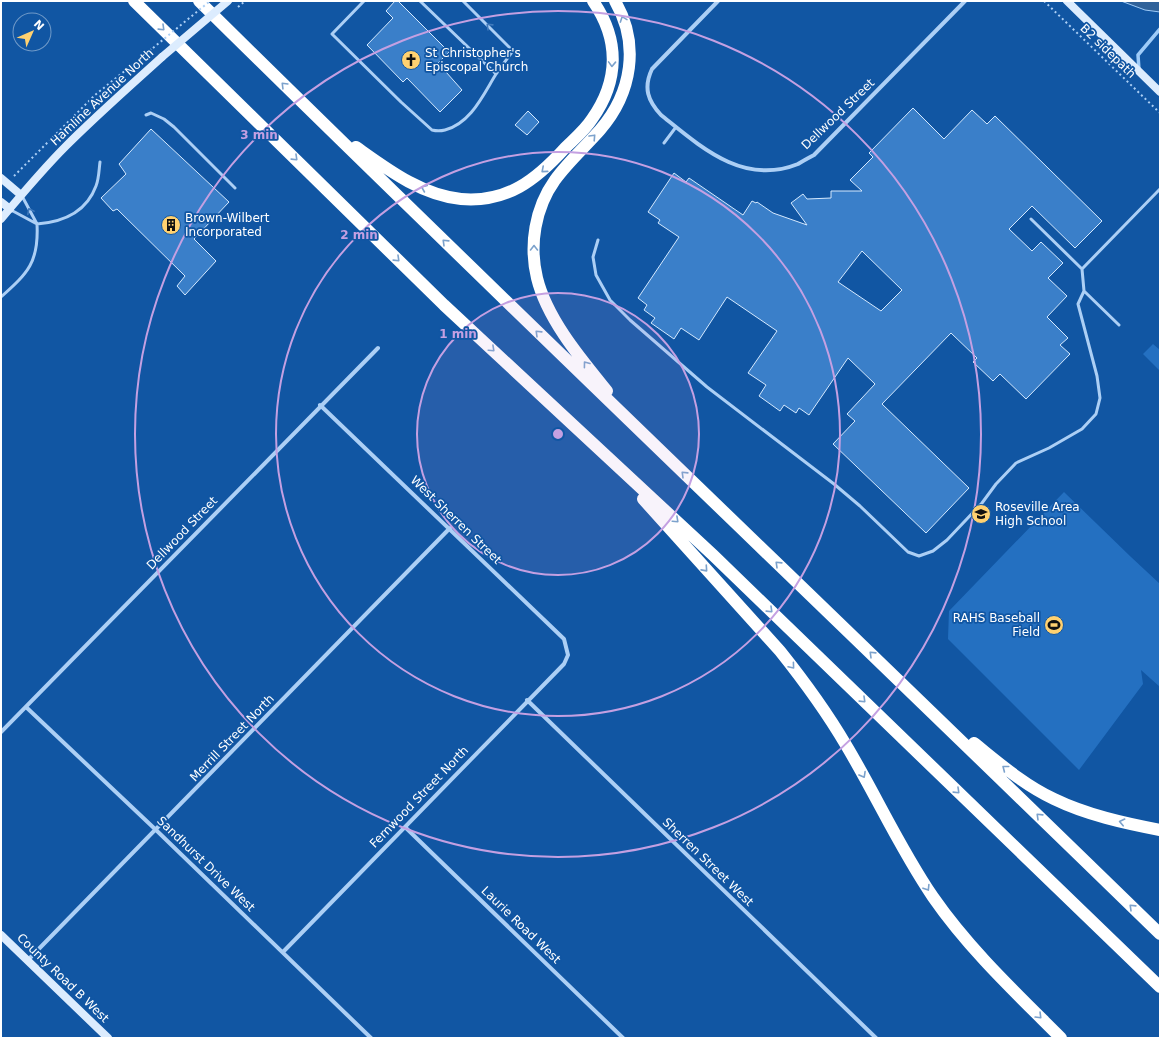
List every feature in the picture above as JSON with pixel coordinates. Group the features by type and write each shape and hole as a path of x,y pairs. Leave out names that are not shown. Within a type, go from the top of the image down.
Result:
{"highway":[{"path":"134,1 444,305 719,560 1160,987"},
{"path":"199,1 636,428 1160,934"},
{"path":"311,112 375,161 428,191 461,199 483,198 500,195 516,189 531,181 547,167 591,121 603,103 612,75 612,45 603,16 593,1"},
{"path":"615,1 623,18 628,34 630,51 626,85 614,113 555,180 546,195 539,211 533,245 537,278 543,295 561,328 636,428"},
{"path":"596,446 800,675 822,706 847,746 892,829 933,897 971,945 1006,984 1061,1038"},
{"path":"920,701 1017,778 1054,799 1109,819 1160,830"}],"street":[{"name":"Hamline Avenue North","path":"1,219 37,177 81,132 162,58 228,1"},
{"name":"Dellwood Street","path":"718,1 652,69 648,77 648,92 654,108 661,115 718,157 734,165 753,170 775,170 798,164 814,155 965,1"},
{"path":"1066,1 1160,92"},
{"path":"4,181 21,195"},
{"path":"1,202 10,209"},
{"name":"Dellwood Street","path":"1,732 320,405 378,348"},
{"name":"West Sherren Street","path":"320,405 450,528 564,639 568,655"},
{"name":"Merrill Street North","path":"27,960 156,830 450,528"},
{"name":"Fernwood Street North","path":"283,952 527,700 564,664 568,655"},
{"name":"Sherren Street West","path":"527,700 876,1038"},
{"name":"Sandhurst Drive West","path":"26,707 156,830 371,1038"},
{"name":"Laurie Road West","path":"404,827 623,1038"},
{"name":"County Road B West","path":"1,935 108,1038"}],"lane":[{"path":"364,1 332,34 401,102 432,130 444,131 458,124 472,112 512,52 510,47 462,1"},
{"path":"420,1 496,74"},
{"path":"146,115 151,113 164,119 174,127 235,188"},
{"path":"664,143 676,126"},
{"path":"10,209 37,224 65,219 77,212 89,199 97,185 100,162"},
{"path":"1082,269 1160,189"},
{"path":"1,297 23,277 34,259 38,238 37,224 21,195"},
{"path":"598,240 592,257 596,274 610,300 630,320 707,387 834,484 860,506 908,552 919,556 933,551 947,540 1016,463 1049,448 1082,429 1096,414 1100,398 1097,376 1078,304 1084,291 1082,269 1031,219"},
{"path":"1084,291 1119,325"}],"path":[{"path":"4,181 95,95 210,1"},
{"path":"238,7 245,1"},
{"name":"B2 sidepath","path":"1044,1 1160,113"}],"shaded area":[{"path":"1121,1 1160,1 1160,12 1145,10"},
{"path":"1153,344 1160,350 1160,371 1143,354"},
{"name":"RAHS Baseball Field","path":"1064,492 1160,584 1160,687 1141,670 1143,684 1079,770 948,639 949,611"}],"building":[{"name":"St Christopher's Episcopal Church","path":"395,1 398,1 449,52 438,63 462,90 440,112 407,78 403,82 367,45 393,18 386,11"},
{"path":"913,108 944,139 972,110 987,124 995,116 1102,221 1075,248 1032,206 1009,229 1032,251 1041,242 1063,263 1048,278 1067,296 1047,317 1068,338 1060,345 1070,354 1026,399 1000,374 993,381 973,362 977,358 951,333 882,404 969,488 926,533 833,444 855,421 847,414 875,384 848,358 809,415 799,408 796,413 784,405 780,411 759,396 766,385 748,373 777,331 727,297 699,340 681,328 674,339 651,323 655,318 644,310 647,305 638,298 679,237 658,223 660,220 648,212 674,173 686,182 689,178 743,215 752,201 757,202 773,213 807,225 791,203 803,194 807,199 831,198 831,191 862,191 850,180 873,157 869,153","holes":["862,251 902,290 881,311 838,282"]},
{"path":"528,111 539,122 527,135 515,125"},
{"name":"Brown-Wilbert Incorporated","path":"151,129 229,202 194,239 216,261 185,295 177,286 185,276 117,209 113,211 101,198 126,174 119,164"}],"waterway":[{"path":"1139,70 1138,55 1160,29"}],"place":[{"name":"St Christopher's Episcopal Church","path":"411,60"},
{"name":"Brown-Wilbert Incorporated","path":"171,225"},
{"name":"Roseville Area High School","path":"981,514"},
{"name":"RAHS Baseball Field","path":"1054,625"}]}
